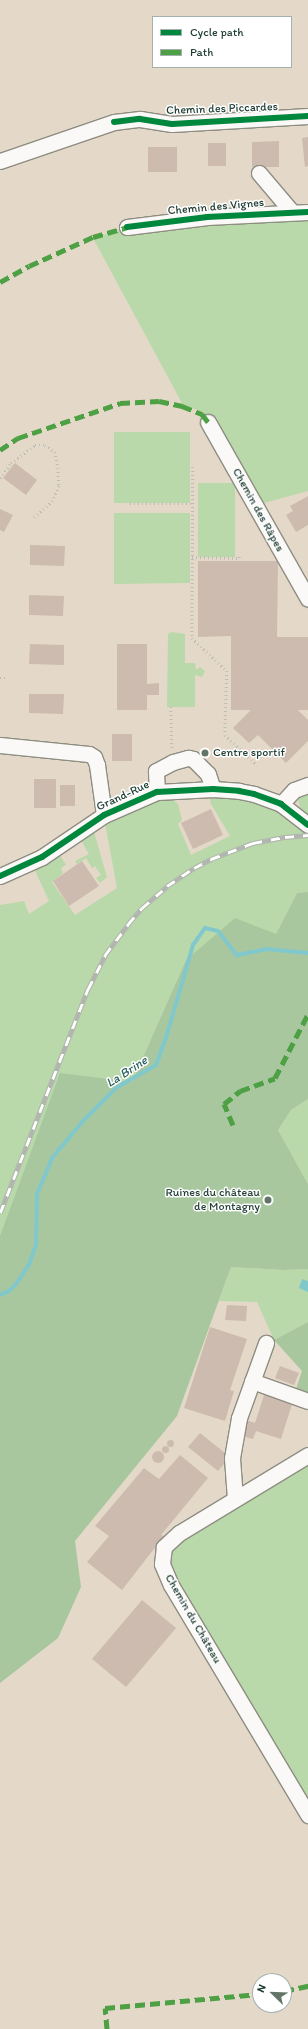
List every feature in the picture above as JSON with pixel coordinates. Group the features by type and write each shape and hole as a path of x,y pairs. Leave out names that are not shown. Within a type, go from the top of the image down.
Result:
{"street":[{"name":"Chemin des Piccardes","path":"0,161 114,122 140,120 172,124 308,116"},
{"path":"259,173 292,212"},
{"name":"Chemin des Vignes","path":"127,227 207,217 308,212"},
{"name":"Chemin des Râpes","path":"208,422 308,599"},
{"path":"0,745 89,754 94,757 97,765 104,815"},
{"path":"157,792 156,771 173,762 188,758 193,759 208,774 213,789"},
{"path":"281,804 294,790 308,785"},
{"name":"Grand-Rue","path":"0,876 42,857 104,815 157,792 213,789 244,792 281,804 308,825"},
{"path":"235,1499 232,1458 239,1418 266,1343"},
{"path":"252,1381 308,1401"},
{"name":"Chemin du Château","path":"308,1455 179,1533 164,1547 162,1564 171,1585 308,1815"}],"path":[{"path":"0,478 11,463 35,445 45,444 55,452 59,486 53,501 32,519"},
{"path":"193,467 192,638 227,671 225,735 257,765"},
{"path":"130,504 193,504"},
{"path":"192,557 239,558 239,554"},
{"path":"0,678 5,678"},
{"path":"171,707 173,762"}],"green space":[{"path":"308,213 308,491 257,505 203,412 183,405 93,238 127,228"},
{"path":"114,432 190,432 190,503 114,503"},
{"path":"198,483 235,483 235,557 198,557"},
{"path":"114,513 190,513 190,583 114,584"},
{"path":"171,632 185,634 185,663 195,663 196,670 200,667 205,671 202,677 195,675 195,707 167,707 168,634"},
{"path":"308,791 308,815 301,810 298,799 303,792"},
{"path":"228,797 256,802 274,808 308,835 308,892 297,893 276,934 186,960 132,1082 0,1236 0,905 24,901 29,914 49,901 32,864 56,849 66,865 61,868 63,873 52,882 75,915 117,888 105,823 147,804 170,798 178,804 182,820 178,824 191,855 230,836 211,804 210,798"},
{"path":"92,825 107,877 100,883 96,878 101,875 95,866 92,868 86,858 77,864 75,861 89,854 78,835"},
{"path":"308,892 308,1099 291,1110 278,1130 308,1184 308,1269 284,1270 231,1267 177,1416 75,1541 81,1587 58,1638 0,1683 0,1236 60,1073 132,1082 186,960 235,918 276,934 297,893"},
{"path":"308,1099 308,1184 278,1130 291,1110"},
{"path":"231,1267 284,1270 308,1269 308,1322 274,1340 257,1302 219,1301"},
{"path":"308,1322 308,1408 295,1392 302,1371 274,1340"},
{"path":"308,1456 308,1813 172,1585 164,1547"}],"water":[{"path":"302,1279 308,1281 308,1292 299,1288"}],"building":[{"path":"308,137 308,166 305,167 302,138"},
{"path":"279,141 279,167 252,167 252,142"},
{"path":"208,143 226,143 226,166 208,166"},
{"path":"148,147 177,147 177,172 148,172"},
{"path":"15,463 37,480 26,495 3,478"},
{"path":"308,496 308,525 296,532 286,515 293,511 290,506"},
{"path":"0,509 13,515 4,532 0,530"},
{"path":"30,545 65,546 64,566 30,565"},
{"path":"198,561 278,561 277,637 308,637 308,710 298,710 308,720 308,741 286,763 258,735 249,743 233,728 251,710 231,710 231,636 198,637"},
{"path":"29,595 64,596 63,616 29,615"},
{"path":"30,644 64,645 64,665 29,664"},
{"path":"117,644 147,644 147,684 159,683 159,695 147,695 147,710 117,710"},
{"path":"29,694 64,694 63,714 29,713"},
{"path":"112,734 132,734 132,761 112,761"},
{"path":"34,779 56,779 56,808 34,808"},
{"path":"60,785 75,785 75,806 60,806"},
{"path":"211,809 223,835 193,849 181,823"},
{"path":"82,861 99,886 69,906 53,881"},
{"path":"227,1305 247,1306 246,1321 225,1320"},
{"path":"210,1327 247,1339 230,1390 234,1391 225,1421 184,1408"},
{"path":"280,1366 299,1373 294,1385 275,1378"},
{"path":"265,1392 293,1401 281,1439 256,1431 253,1439 242,1436 246,1420 255,1423"},
{"path":"200,1433 230,1457 218,1471 188,1447"},
{"path":"170,1439 173,1440 173,1446 170,1447 167,1446 166,1443 167,1440"},
{"path":"165,1445 168,1446 168,1452 165,1453 162,1452 161,1449 162,1446"},
{"path":"156,1451 160,1451 164,1457 160,1463 156,1463 152,1459 152,1455"},
{"path":"180,1455 208,1478 161,1535 164,1536 122,1590 87,1562 109,1536 95,1526 144,1468 159,1479"},
{"path":"142,1600 176,1628 126,1687 92,1659"}],"waterway":[{"name":"La Brine","path":"0,1295 9,1291 16,1284 29,1265 36,1245 37,1194 52,1158 83,1121 116,1088 156,1065 166,1038 193,945 205,928 218,931 237,955 267,949 308,953"}],"railway":[{"path":"0,1213 88,989 105,955 128,924 142,908 167,886 194,868 211,859 253,843 285,837 308,835"}],"marked path":[{"path":"0,282 29,266 93,237 127,227"},
{"path":"0,450 18,438 120,403 159,401 182,406 202,414 208,422"},
{"path":"233,1125 224,1104 240,1091 275,1078 308,1014"},
{"path":"292,1989 308,1986"},
{"path":"107,2029 105,2008 252,1995"}],"cycle path":[{"path":"114,122 140,119 172,124 308,116"},
{"path":"127,227 207,217 308,212"},
{"path":"0,876 42,857 104,815 157,792 213,789 254,794 281,804 308,825"}],"place":[{"name":"Centre sportif","path":"205,753"},
{"name":"Ruines du château de Montagny","path":"268,1200"}]}
